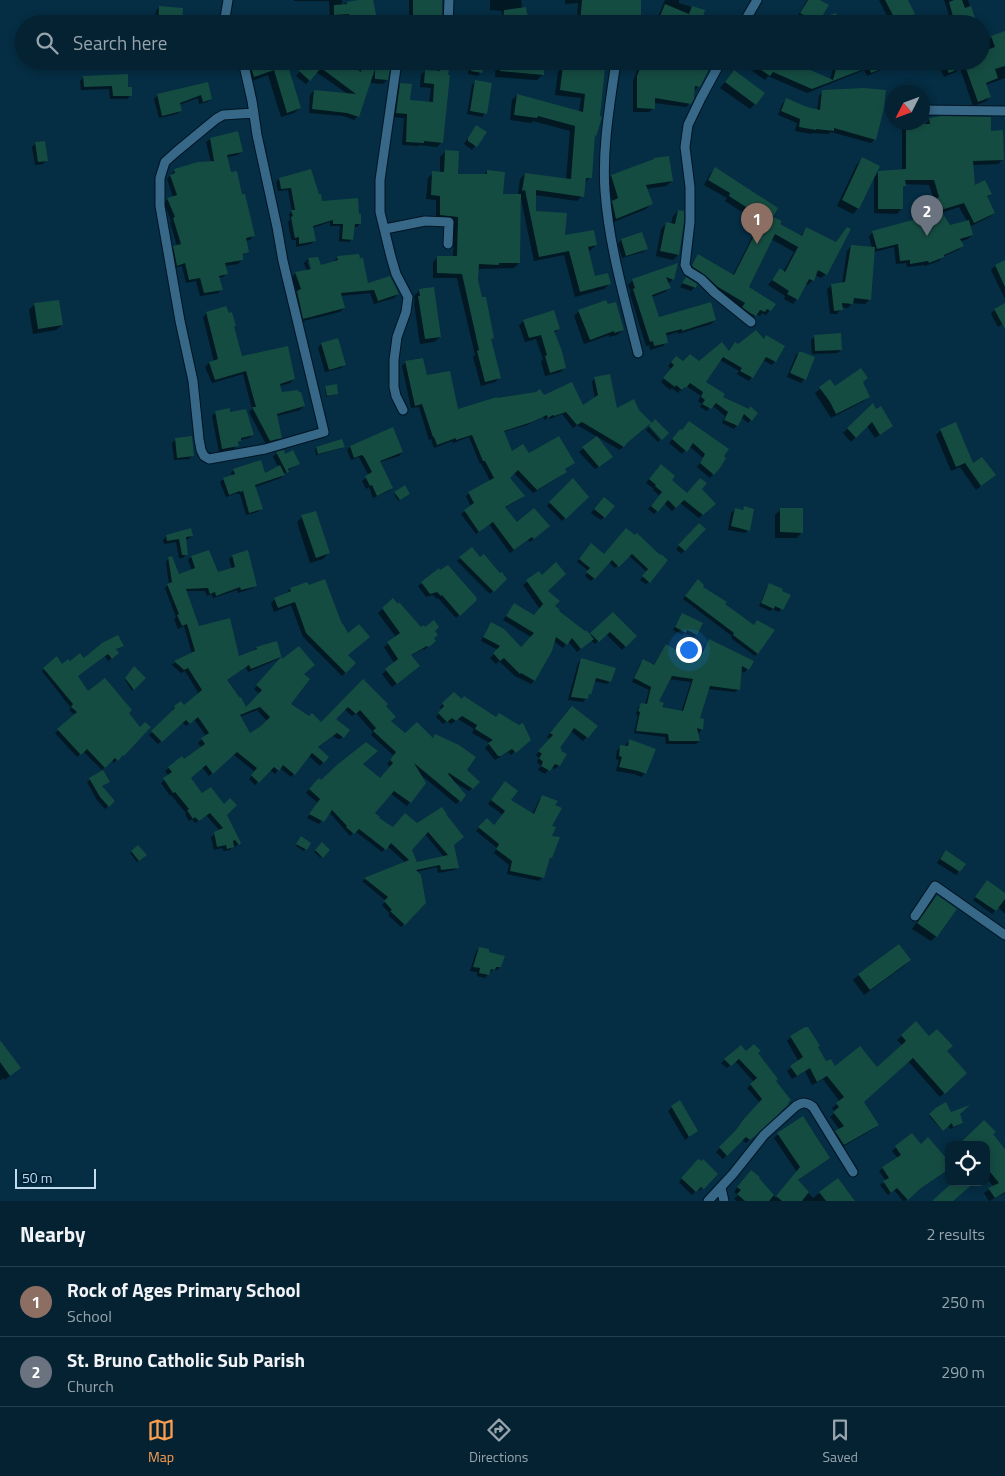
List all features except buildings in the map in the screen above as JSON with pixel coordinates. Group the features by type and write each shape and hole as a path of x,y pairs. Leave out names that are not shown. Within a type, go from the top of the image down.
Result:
{"street":[{"path":"226,15 228,0"},
{"path":"448,15 449,0"},
{"path":"748,15 757,0"},
{"path":"245,70 278,227 285,269 324,432 265,449 209,459 204,456 201,450 199,439 193,380 180,321 160,206 160,178 165,162 216,119 223,115 254,114"},
{"path":"396,70 380,180 380,212 396,274 408,297 406,312 397,337 394,360 394,387 403,410"},
{"path":"615,70 605,150 605,191 611,237 638,353"},
{"path":"716,70 688,125 685,147 690,187 690,222 684,265 688,271 701,279 751,322"},
{"path":"930,110 1005,111"},
{"path":"385,228 425,221 449,222 448,244"},
{"path":"915,916 935,886 1005,935"},
{"path":"708,1201 721,1188 764,1135 796,1106 802,1103 810,1104 813,1107 853,1172"},
{"path":"721,1188 724,1201"}],"place":[{"name":"St. Bruno Catholic Sub Parish","path":"927,236"},
{"name":"Rock of Ages Primary School","path":"757,244"}]}
